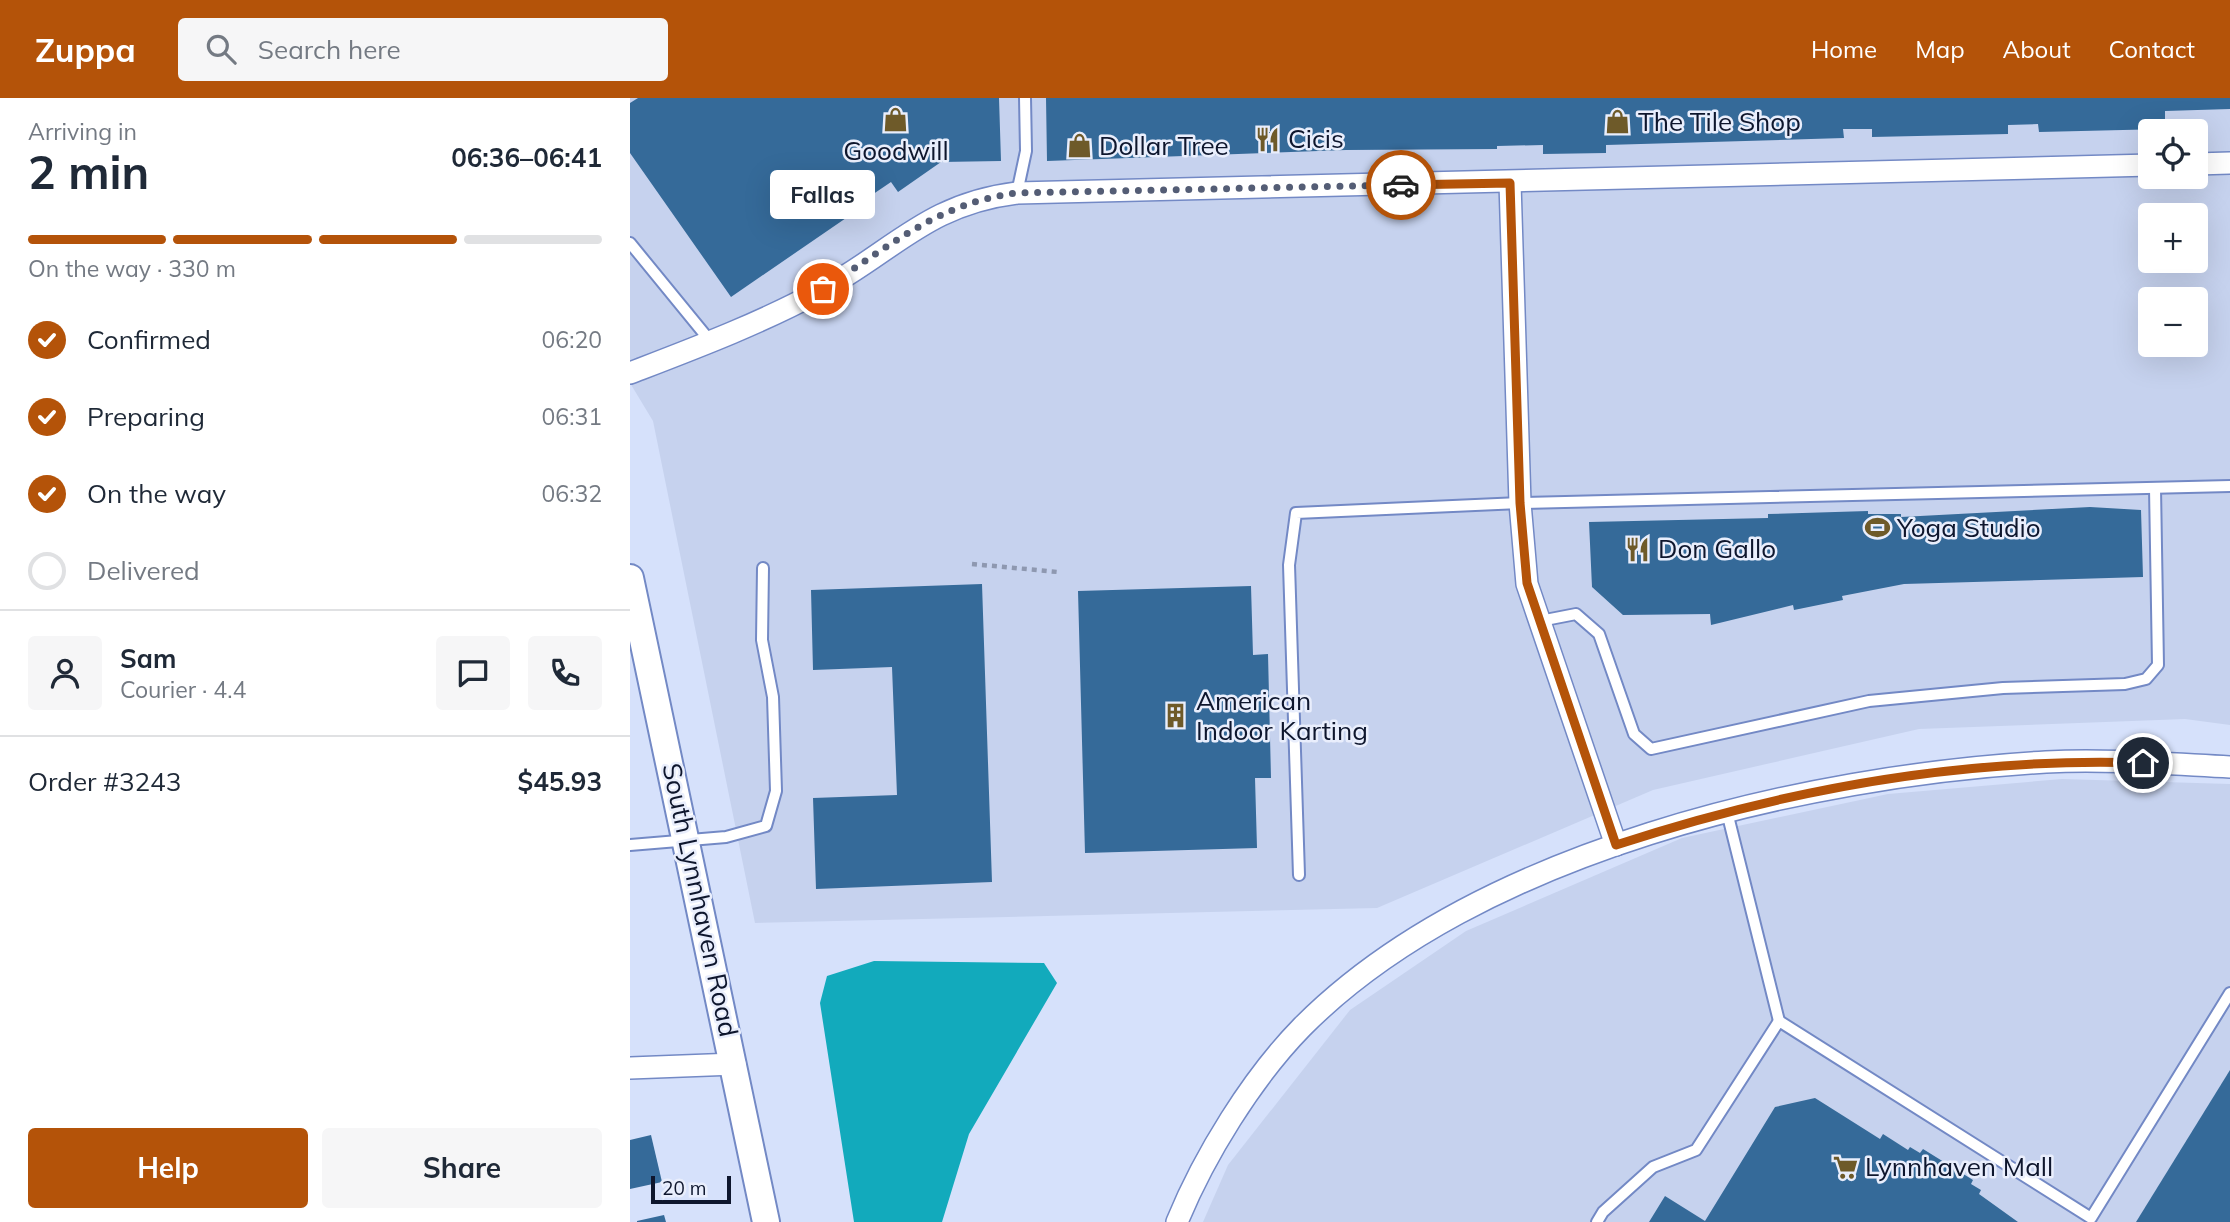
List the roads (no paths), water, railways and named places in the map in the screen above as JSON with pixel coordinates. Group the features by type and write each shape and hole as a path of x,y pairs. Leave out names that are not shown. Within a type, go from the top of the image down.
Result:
{"street":[{"path":"2208,164 2230,163"},
{"path":"630,373 756,324 823,289 923,222 984,197 1017,193 1510,183 2138,165"},
{"path":"1510,183 1520,503 1527,583 1616,845"},
{"name":"South Lynnhaven Road","path":"630,578 735,1065 766,1222"},
{"path":"1177,1222 1190,1190 1222,1134 1261,1077 1302,1027 1416,937 1534,878 1616,845 1727,812 1834,787 1955,769 2050,762 2230,767"},
{"path":"630,1068 735,1065"}],"lane":[{"path":"1017,193 1026,151 1025,98"},
{"path":"630,243 710,342"},
{"path":"1299,875 1289,565 1296,513 1520,503 2230,486"},
{"path":"1540,621 1576,614 1599,634 1634,734 1651,749 1869,701 2003,688 2125,684 2146,679 2158,666 2155,488"},
{"path":"630,845 726,837 766,826 776,791 773,697 762,640 763,568"},
{"path":"1727,812 1779,1021 2092,1220 2230,993"},
{"path":"1597,1222 1603,1212 1653,1167 1696,1150 1779,1021"}],"water":[{"path":"874,961 1044,963 1057,983 969,1134 942,1222 854,1222 820,1003 827,976"}],"place":[{"name":"Goodwill","path":"896,119"},
{"name":"The Tile Shop","path":"1618,122"},
{"name":"Cicis","path":"1268,139"},
{"name":"Dollar Tree","path":"1079,146"},
{"name":"Fallas","path":"823,289"},
{"name":"Yoga Studio","path":"1877,528"},
{"name":"Don Gallo","path":"1638,549"},
{"name":"American Indoor Karting","path":"1176,716"},
{"name":"Lynnhaven Mall","path":"1845,1167"}]}
